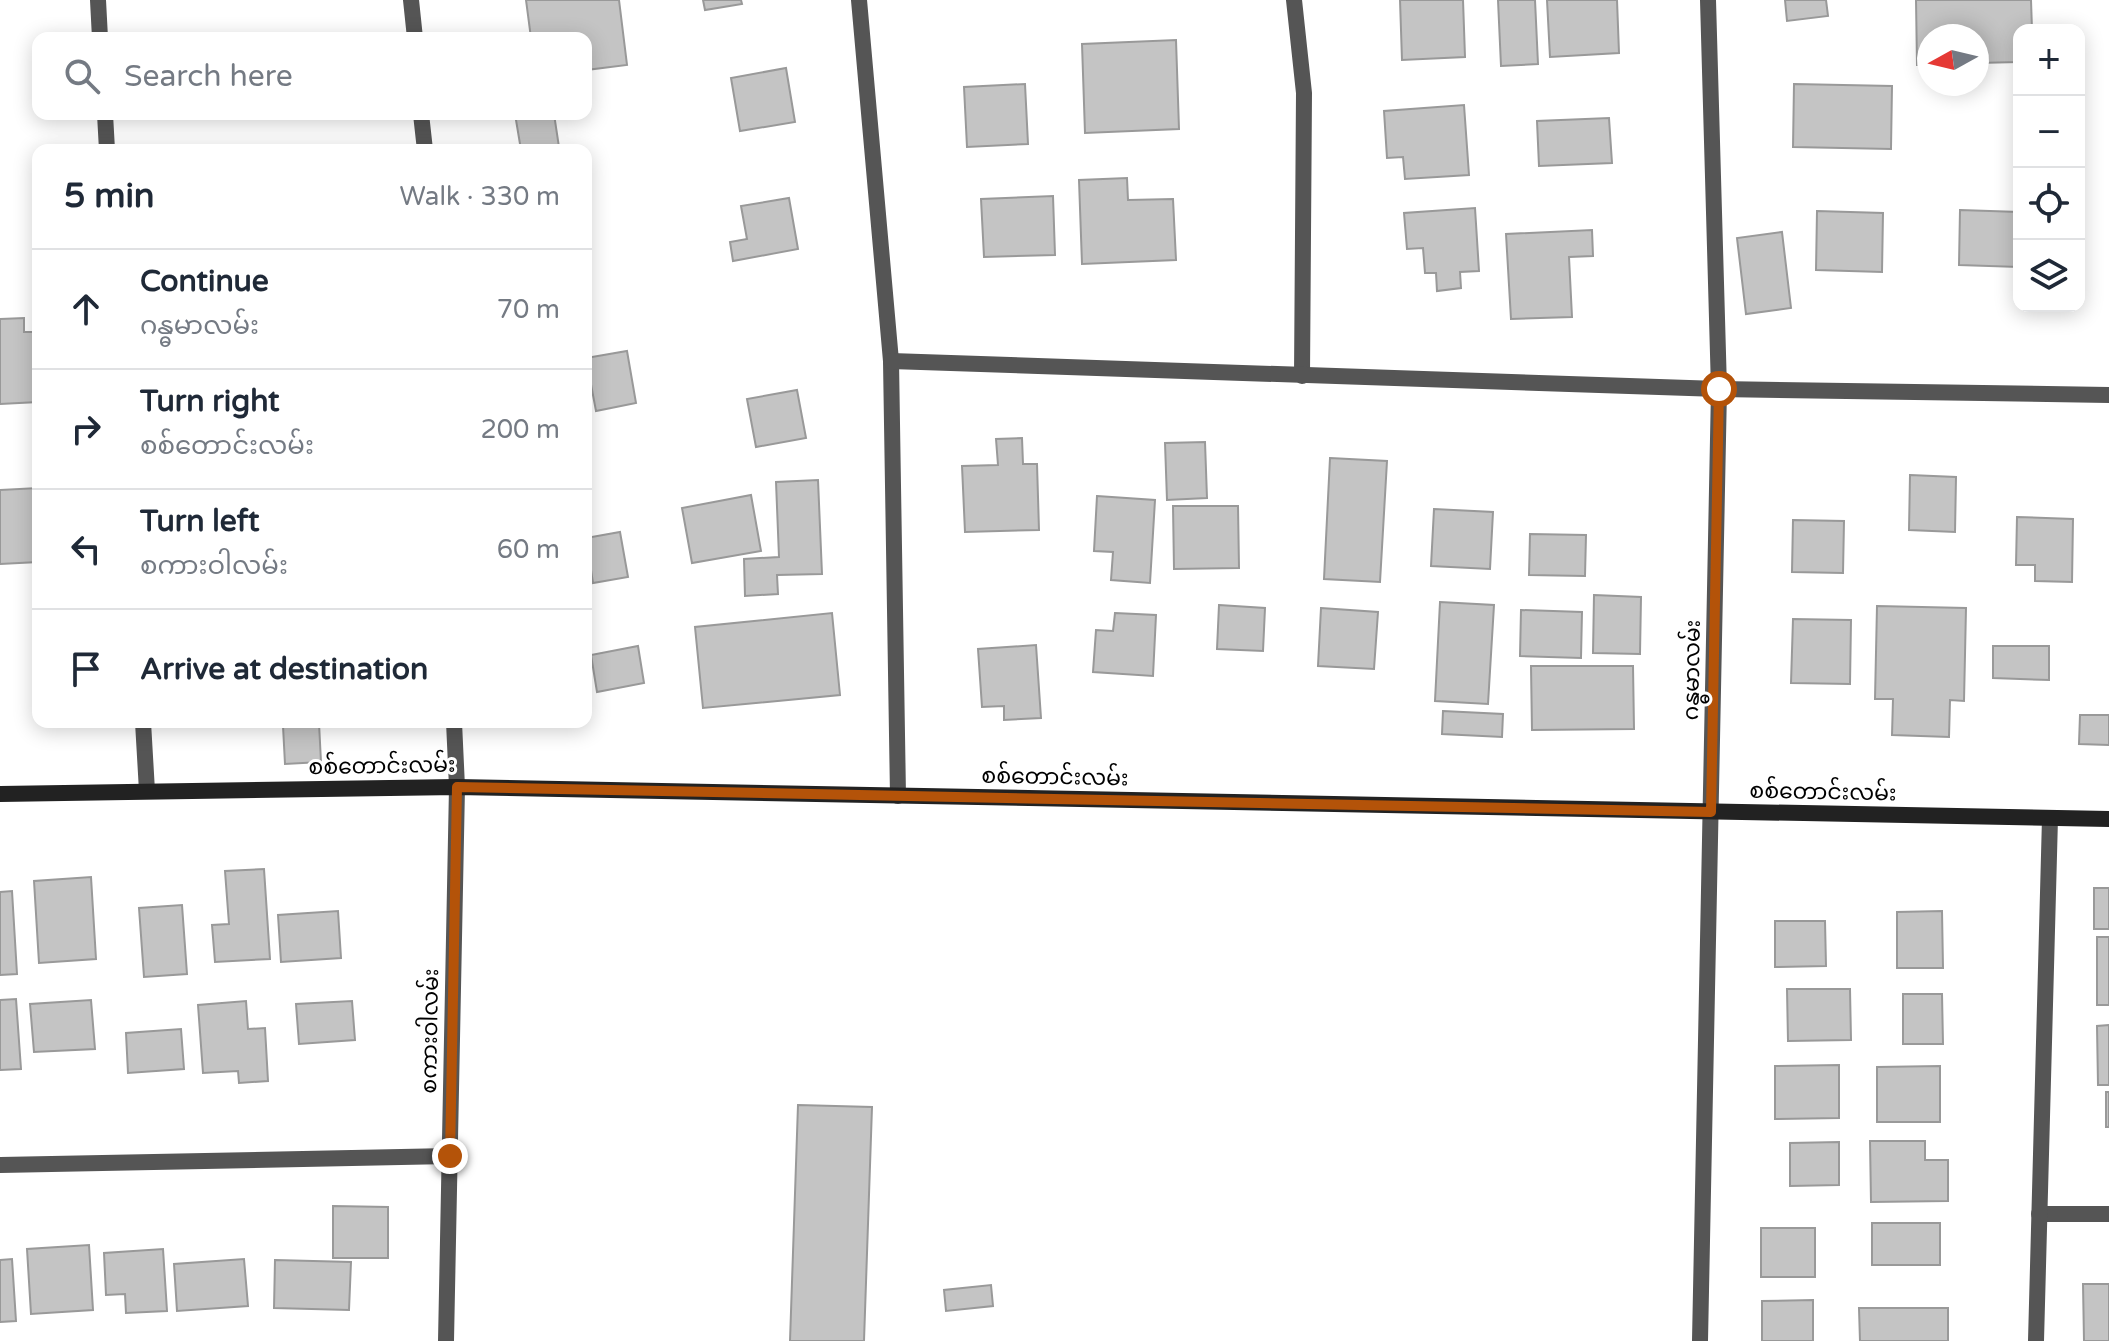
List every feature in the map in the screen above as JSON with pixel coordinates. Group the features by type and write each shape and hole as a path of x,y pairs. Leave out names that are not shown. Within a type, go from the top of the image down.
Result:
{"street":[{"path":"98,0 100,32"},
{"path":"411,0 414,32"},
{"path":"859,0 891,361 898,796"},
{"path":"1294,0 1304,93 1302,376"},
{"name":"ဂန္ဓမာလမ်း","path":"1700,1341 1719,389 1708,0"},
{"path":"105,120 107,144"},
{"path":"422,120 424,144"},
{"path":"891,361 1719,389 2109,395"},
{"path":"143,728 147,791"},
{"name":"စကားဝါလမ်း","path":"446,1341 457,787 454,728"},
{"name":"စစ်တောင်းလမ်း","path":"0,794 457,787 2109,819"},
{"path":"2036,1341 2050,818"},
{"path":"0,1165 450,1156"},
{"path":"2039,1214 2109,1214"}],"building":[{"path":"526,0 619,0 627,65 592,69 592,32 530,32"},
{"path":"703,0 741,0 742,4 705,10"},
{"path":"1400,0 1463,0 1465,57 1402,60"},
{"path":"1498,0 1535,0 1538,64 1501,66"},
{"path":"1547,0 1617,0 1619,53 1550,57"},
{"path":"1785,0 1826,0 1828,16 1787,21"},
{"path":"1916,0 2031,0 2032,24 2013,24 2013,62 1989,63 1989,24 1917,24 1917,65"},
{"path":"1176,40 1179,129 1085,133 1082,44"},
{"path":"786,68 795,122 740,131 731,78"},
{"path":"1025,84 1028,144 967,147 964,87"},
{"path":"1794,84 1892,86 1891,149 1793,147"},
{"path":"1464,105 1469,175 1405,179 1403,157 1387,158 1384,111"},
{"path":"1609,118 1612,163 1539,166 1537,121"},
{"path":"516,120 555,120 559,144 520,144"},
{"path":"1127,178 1128,200 1173,199 1176,260 1082,264 1079,180"},
{"path":"1053,196 1055,255 984,257 981,199"},
{"path":"789,198 798,249 733,261 730,242 747,239 741,206"},
{"path":"1475,208 1479,271 1460,272 1461,288 1437,291 1436,273 1425,273 1423,248 1407,249 1404,213"},
{"path":"1960,210 2013,212 2013,267 1959,265"},
{"path":"1817,211 1883,213 1882,272 1816,270"},
{"path":"1592,230 1593,256 1569,257 1572,317 1511,319 1506,234"},
{"path":"1782,232 1791,308 1746,314 1737,238"},
{"path":"24,318 24,332 32,332 32,402 0,404 0,319"},
{"path":"627,351 636,403 596,411 592,390 592,357"},
{"path":"797,390 806,438 756,447 747,399"},
{"path":"1022,438 1023,464 1037,464 1039,530 965,532 962,466 998,465 996,439"},
{"path":"1205,442 1207,498 1167,500 1165,443"},
{"path":"1330,458 1387,461 1380,582 1324,579"},
{"path":"1910,475 1956,477 1955,532 1909,530"},
{"path":"818,480 822,574 777,575 778,594 745,596 744,559 779,557 776,482"},
{"path":"32,488 32,562 0,564 0,490"},
{"path":"751,495 761,551 692,563 682,508"},
{"path":"1097,496 1155,500 1150,583 1111,580 1113,552 1094,551"},
{"path":"1173,506 1238,506 1239,568 1174,569"},
{"path":"1434,509 1493,512 1490,569 1431,566"},
{"path":"2017,517 2073,519 2072,582 2035,581 2035,565 2016,565"},
{"path":"1793,520 1844,521 1843,573 1792,572"},
{"path":"620,532 628,577 593,583 592,537"},
{"path":"1530,534 1586,535 1585,576 1529,575"},
{"path":"1594,595 1641,597 1640,654 1593,653"},
{"path":"1440,602 1494,605 1488,704 1435,701"},
{"path":"1219,605 1265,608 1263,651 1217,649"},
{"path":"1877,606 1966,608 1964,701 1950,700 1949,737 1892,735 1893,699 1875,699"},
{"path":"1321,608 1378,612 1374,669 1318,666"},
{"path":"1521,610 1582,612 1581,658 1520,656"},
{"path":"832,613 840,695 703,708 695,627"},
{"path":"1115,613 1156,615 1153,676 1093,672 1096,630 1113,631"},
{"path":"1793,619 1851,620 1850,684 1791,683"},
{"path":"1036,645 1041,718 1004,720 1004,706 982,707 978,649"},
{"path":"638,646 644,683 597,692 592,655"},
{"path":"1993,646 2049,646 2049,680 1993,678"},
{"path":"1531,666 1633,666 1634,729 1532,730"},
{"path":"1443,711 1503,714 1502,737 1442,734"},
{"path":"2080,715 2109,715 2109,745 2079,744"},
{"path":"283,728 319,728 321,762 285,764"},
{"path":"264,869 270,959 215,962 212,925 229,924 225,871"},
{"path":"91,877 96,959 39,963 34,881"},
{"path":"2094,888 2109,888 2109,929 2094,929"},
{"path":"12,891 17,974 0,975 0,892"},
{"path":"182,905 187,974 144,977 139,908"},
{"path":"338,911 341,958 281,962 278,915"},
{"path":"1942,911 1943,968 1897,968 1897,912"},
{"path":"1775,921 1825,921 1826,966 1775,967"},
{"path":"2097,937 2109,937 2109,1005 2097,1005"},
{"path":"1787,989 1850,989 1851,1040 1788,1041"},
{"path":"1903,994 1942,994 1943,1044 1903,1044"},
{"path":"16,999 21,1069 0,1070 0,1000"},
{"path":"91,1000 95,1049 34,1052 30,1004"},
{"path":"246,1001 248,1029 265,1028 268,1081 239,1083 238,1071 203,1073 198,1005"},
{"path":"352,1001 355,1040 299,1044 296,1004"},
{"path":"2109,1025 2109,1085 2098,1085 2097,1026"},
{"path":"181,1029 184,1069 128,1073 126,1033"},
{"path":"1839,1065 1839,1118 1775,1119 1775,1066"},
{"path":"1940,1066 1940,1122 1877,1122 1877,1067"},
{"path":"2106,1092 2109,1092 2109,1127 2106,1127"},
{"path":"798,1105 872,1107 864,1341 790,1341"},
{"path":"1870,1141 1925,1141 1925,1160 1948,1160 1948,1201 1871,1202"},
{"path":"1839,1142 1839,1185 1790,1186 1790,1143"},
{"path":"333,1206 388,1207 388,1258 333,1258"},
{"path":"1872,1223 1940,1223 1940,1265 1872,1265"},
{"path":"1761,1228 1815,1228 1815,1277 1761,1277"},
{"path":"89,1245 93,1310 31,1314 27,1249"},
{"path":"163,1249 167,1311 126,1313 125,1294 106,1295 104,1253"},
{"path":"12,1259 16,1321 0,1322 0,1260"},
{"path":"244,1259 248,1306 177,1311 174,1264"},
{"path":"275,1260 351,1262 349,1310 274,1308"},
{"path":"2083,1284 2109,1284 2109,1341 2084,1341"},
{"path":"991,1285 993,1306 946,1311 944,1290"},
{"path":"1813,1300 1813,1341 1762,1341 1762,1301"},
{"path":"1859,1308 1948,1308 1948,1341 1860,1341"}],"route":[{"path":"450,1156 457,787 1711,812 1719,389"}]}
